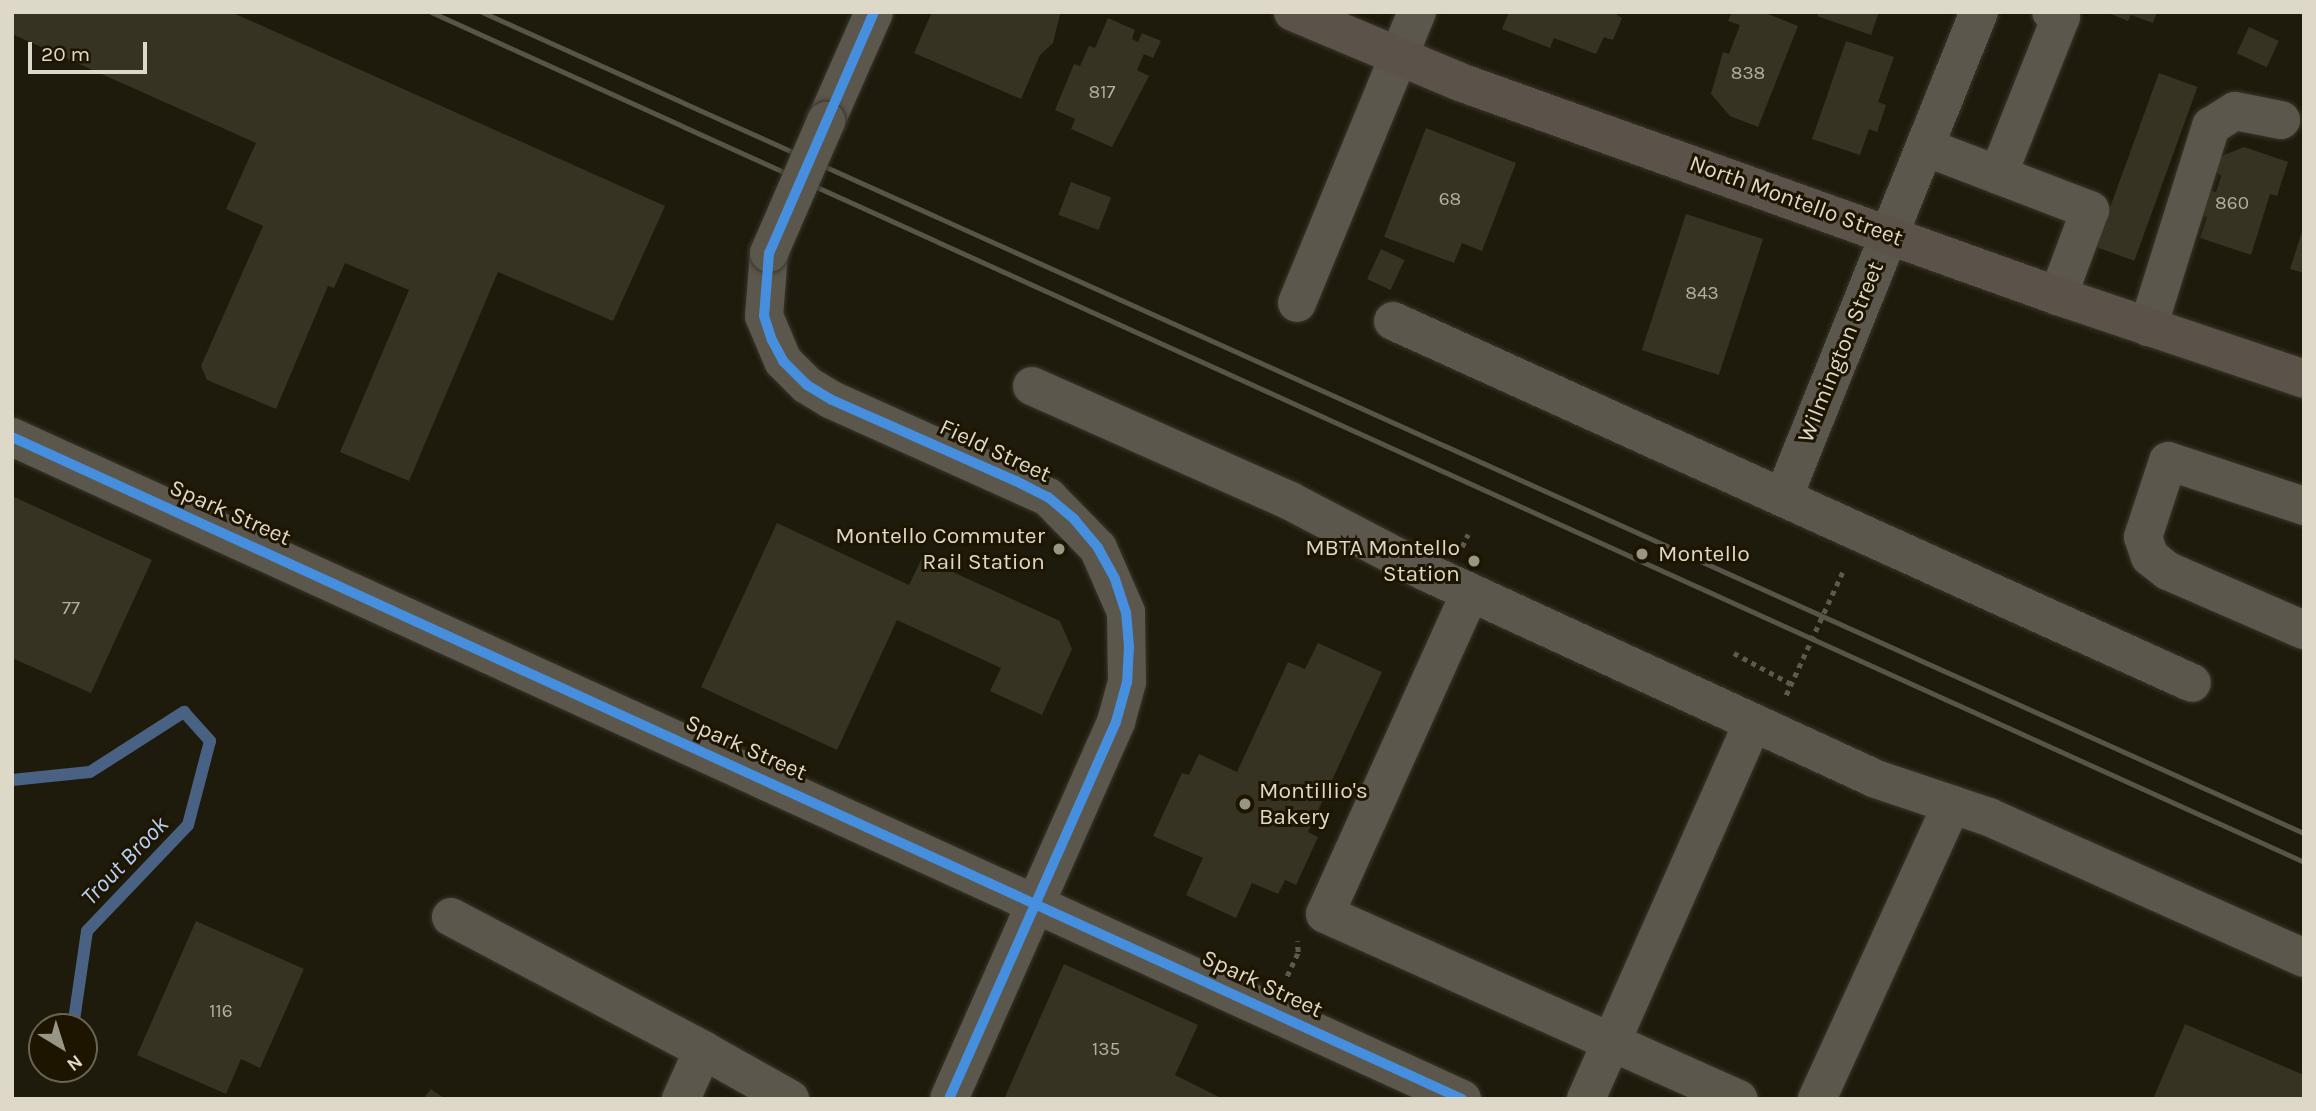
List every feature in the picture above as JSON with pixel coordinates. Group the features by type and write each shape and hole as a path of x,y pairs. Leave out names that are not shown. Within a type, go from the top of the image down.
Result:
{"main road":[{"name":"North Montello Street","path":"1293,12 1398,58 2058,296 2304,379"}],"street":[{"name":"Field Street","path":"874,12 769,253 764,316 783,361 807,384 856,412 1048,497 1090,538 1115,579 1126,612 1127,682 1116,722 1038,904 949,1099"},
{"path":"1297,303 1416,12"},
{"name":"Wilmington Street","path":"1783,498 1979,12"},
{"path":"1998,175 2061,17 2051,12"},
{"path":"2148,327 2211,126 2235,111 2281,120"},
{"path":"1924,147 2090,210 2058,296"},
{"path":"1393,321 2192,683"},
{"path":"1032,386 1290,501 1471,593 1876,779 1989,817 2304,958"},
{"name":"Spark Street","path":"12,437 1038,904 1443,1095"},
{"path":"2304,506 2168,461 2143,537 2150,557 2184,580 2304,630"},
{"path":"1471,593 1325,914 1739,1099"},
{"path":"1586,1099 1610,1043 1762,727"},
{"path":"1817,1099 1952,804"},
{"path":"451,917 790,1099"},
{"path":"681,1099 703,1050"}],"path":[{"path":"1762,727 1791,684 1861,533"},
{"path":"1734,653 1791,684"}],"building":[{"path":"12,12 231,12 665,206 613,321 498,272 409,481 340,452 409,290 345,263 334,288 328,286 276,409 207,380 201,366 263,226 226,209 256,143 12,34"},
{"path":"932,12 1060,14 1053,43 1040,55 1021,99 914,53"},
{"path":"1509,12 1613,12 1622,18 1613,40 1604,37 1596,54 1554,38 1550,48 1502,29"},
{"path":"1732,12 1763,12 1798,26 1758,127 1730,116 1711,94 1723,52 1729,54 1740,25 1728,21"},
{"path":"1819,12 1879,12 1871,35 1817,16"},
{"path":"2106,12 2157,12 2153,23 2131,15 2128,21"},
{"path":"1108,18 1135,30 1132,39 1138,42 1142,33 1161,41 1153,58 1144,54 1137,70 1149,76 1112,147 1071,129 1075,119 1055,110 1074,64 1080,66 1089,46 1095,48"},
{"path":"2249,27 2279,41 2267,67 2237,53"},
{"path":"1846,41 1894,57 1878,102 1886,105 1877,132 1869,129 1860,155 1812,139"},
{"path":"2159,73 2198,87 2134,261 2096,247"},
{"path":"1426,128 1516,163 1482,251 1462,243 1454,263 1384,237"},
{"path":"2244,147 2288,162 2277,196 2270,194 2251,255 2200,238 2207,217 2194,212 2201,188 2216,192 2221,176 2216,171 2219,157"},
{"path":"1071,182 1111,197 1099,230 1058,215"},
{"path":"1686,214 1763,239 1719,375 1642,350"},
{"path":"2304,230 2304,273 2290,269"},
{"path":"1381,249 1405,260 1391,290 1367,279"},
{"path":"12,496 152,560 91,693 12,658"},
{"path":"777,523 909,585 922,558 1060,621 1072,649 1042,715 990,691 1001,668 897,620 837,750 701,687"},
{"name":"Montillio's Bakery","path":"1318,643 1382,672 1308,832 1318,837 1296,885 1285,880 1278,894 1252,883 1236,918 1186,895 1203,858 1153,836 1182,773 1189,775 1199,754 1237,772 1288,662 1305,669"},
{"path":"196,921 304,969 260,1068 241,1059 226,1094 137,1055"},
{"path":"1064,964 1198,1025 1175,1075 1223,1099 1004,1099"},
{"path":"2185,1024 2304,1075 2304,1099 2153,1099"},
{"path":"431,1089 445,1099 423,1099"}],"waterway":[{"name":"Trout Brook","path":"12,780 90,772 184,712 210,741 188,825 87,931 75,1013"}],"railway":[{"path":"431,12 2304,862"},
{"path":"482,12 2304,833"}],"cycle path":[{"path":"874,12 769,253 764,316 772,340 783,361 807,385 832,400 1016,481 1048,497 1074,519 1098,548 1115,579 1126,612 1129,646 1127,682 1116,722 949,1099"},
{"path":"12,437 1462,1099"}],"place":[{"name":"Montello Commuter Rail Station","path":"1059,549"},
{"name":"Montello","path":"1642,554"},
{"name":"MBTA Montello Station","path":"1474,561"},
{"name":"Montillio's Bakery","path":"1245,804"}]}
